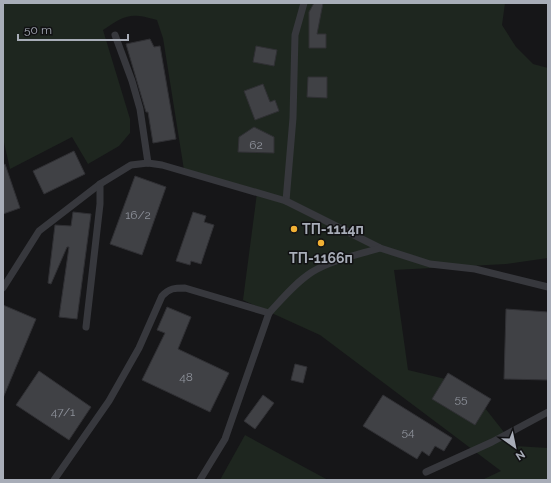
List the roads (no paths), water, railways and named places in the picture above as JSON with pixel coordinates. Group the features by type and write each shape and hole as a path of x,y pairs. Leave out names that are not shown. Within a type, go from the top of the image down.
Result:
{"lane":[{"path":"286,201 293,118 295,35 304,3"},
{"path":"115,35 132,81 140,109 148,163"},
{"path":"3,288 39,231 100,184 131,165 148,163 162,165 286,201 380,248 430,264 475,269 548,287"},
{"path":"86,327 100,204 100,184"},
{"path":"200,480 225,438 269,313 293,287 312,272 336,261 380,248"},
{"path":"54,480 109,401 139,348 162,296 167,290 184,288 269,313"},
{"path":"426,472 492,442 548,412"}],"place":[{"name":"ТП-1114п","path":"294,229"},
{"name":"ТП-1166п","path":"321,243"}]}
